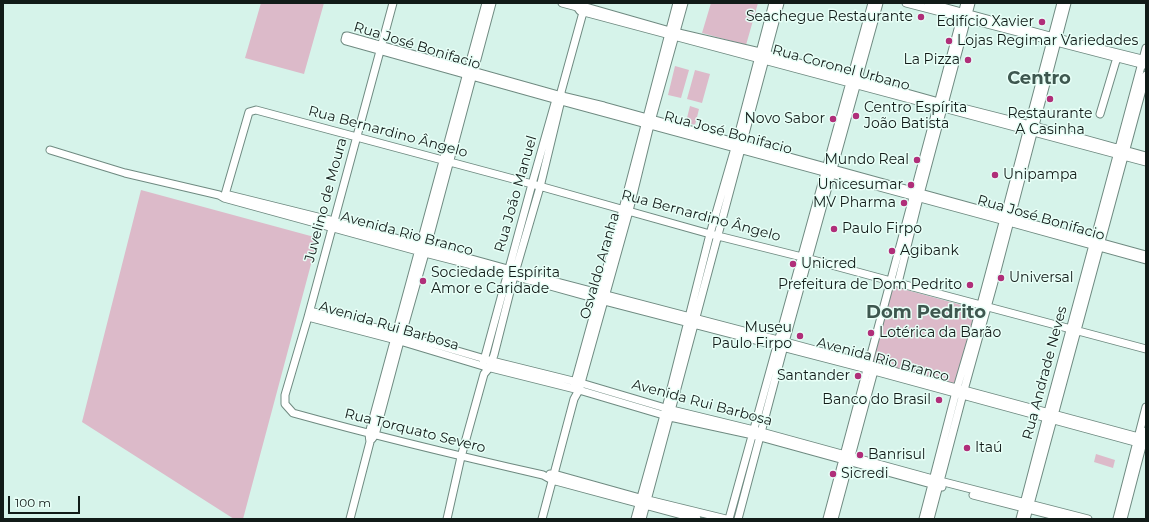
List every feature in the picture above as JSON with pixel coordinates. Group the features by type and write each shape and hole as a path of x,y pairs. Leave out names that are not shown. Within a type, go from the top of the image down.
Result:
{"street":[{"name":"Juvelino de Moura","path":"285,404 285,395 309,314 393,3"},
{"name":"Rua Coronel Urbano","path":"562,3 672,34 828,74 1031,129 1121,152 1146,156"},
{"name":"Osvaldo Aranha","path":"542,519 601,297 626,210 672,34 677,3"},
{"name":"Osvaldo Aranha","path":"672,34 684,3"},
{"path":"635,519 643,502 692,321 718,236 762,57 773,3"},
{"path":"762,57 780,3"},
{"path":"871,20 872,3"},
{"path":"738,519 757,434 781,343 871,20 879,3"},
{"path":"906,3 939,9 1054,40 1144,62"},
{"path":"928,3 939,9"},
{"path":"827,519 835,500 871,367 890,281 917,194 964,16 965,3"},
{"path":"964,16 971,3"},
{"path":"930,519 942,459 1054,40 1060,16 1060,3"},
{"path":"1060,16 1067,3"},
{"path":"350,519 488,6"},
{"name":"Rua João Manuel","path":"447,519 461,457 520,240 532,184 547,143 582,8"},
{"name":"Rua José Bonifacio","path":"381,48 1144,257"},
{"name":"Rua Andrade Neves","path":"1026,519 1027,506 1050,416 1139,86 1146,48"},
{"path":"1100,114 1117,55"},
{"name":"Rua Andrade Neves","path":"1139,86 1146,75"},
{"name":"Rua Bernardino Ângelo","path":"223,196 249,112 256,110 532,184 710,234 805,257 1146,349"},
{"name":"Rua João Manuel","path":"520,240 540,187 547,143"},
{"path":"692,321 710,234 739,146"},
{"name":"Avenida Rio Branco","path":"50,150 125,173 333,224 601,297 871,367 1142,441"},
{"name":"Rua Coronel Urbano","path":"1121,152 1146,162"},
{"path":"898,283 917,194"},
{"name":"Avenida Rui Barbosa","path":"309,314 398,337 487,364 803,446 936,483 1070,518 1088,519"},
{"name":"Rua Torquato Severo","path":"285,404 293,413 372,434 461,457 553,477 688,513 726,519"},
{"path":"1142,441 1146,407"},
{"path":"1123,519 1123,506 1133,466 1146,430"},
{"path":"729,519 757,434"},
{"path":"923,519 936,483"},
{"path":"834,519 835,500"},
{"path":"642,519 643,502"},
{"name":"Rua Andrade Neves","path":"1020,519 1027,506"},
{"path":"1116,519 1123,506"},
{"name":"Rua Torquato Severo","path":"688,513 697,519"}],"shaded area":[{"path":"261,3 324,3 304,74 245,58"},
{"path":"711,3 758,3 746,45 702,33"},
{"path":"675,66 689,70 681,98 668,95"},
{"path":"695,70 710,74 702,103 687,99"},
{"path":"690,106 699,109 695,125 686,122"},
{"path":"141,190 318,238 243,519 234,519 82,422"},
{"path":"892,286 976,309 956,385 872,362"},
{"path":"1096,454 1115,460 1113,468 1094,462"}],"place":[{"name":"Seachegue Restaurante","path":"921,17"},
{"name":"Edifício Xavier","path":"1042,22"},
{"name":"Lojas Regimar Variedades","path":"949,41"},
{"name":"La Pizza","path":"968,60"},
{"name":"Restaurante A Casinha","path":"1050,99"},
{"name":"Centro Espírita João Batista","path":"856,116"},
{"name":"Novo Sabor","path":"833,119"},
{"name":"Mundo Real","path":"917,160"},
{"name":"Unipampa","path":"995,175"},
{"name":"Unicesumar","path":"911,185"},
{"name":"MV Pharma","path":"904,203"},
{"name":"Paulo Firpo","path":"834,229"},
{"name":"Agibank","path":"892,251"},
{"name":"Unicred","path":"793,264"},
{"name":"Universal","path":"1001,278"},
{"name":"Sociedade Espírita Amor e Caridade","path":"423,281"},
{"name":"Prefeitura de Dom Pedrito","path":"970,285"},
{"name":"Lotérica da Barão","path":"871,333"},
{"name":"Museu Paulo Firpo","path":"800,336"},
{"name":"Santander","path":"858,376"},
{"name":"Banco do Brasil","path":"939,400"},
{"name":"Itaú","path":"967,448"},
{"name":"Banrisul","path":"860,455"},
{"name":"Sicredi","path":"833,474"}],"district":[{"name":"Centro","path":"1039,79"},
{"name":"Dom Pedrito","path":"926,313"}]}
